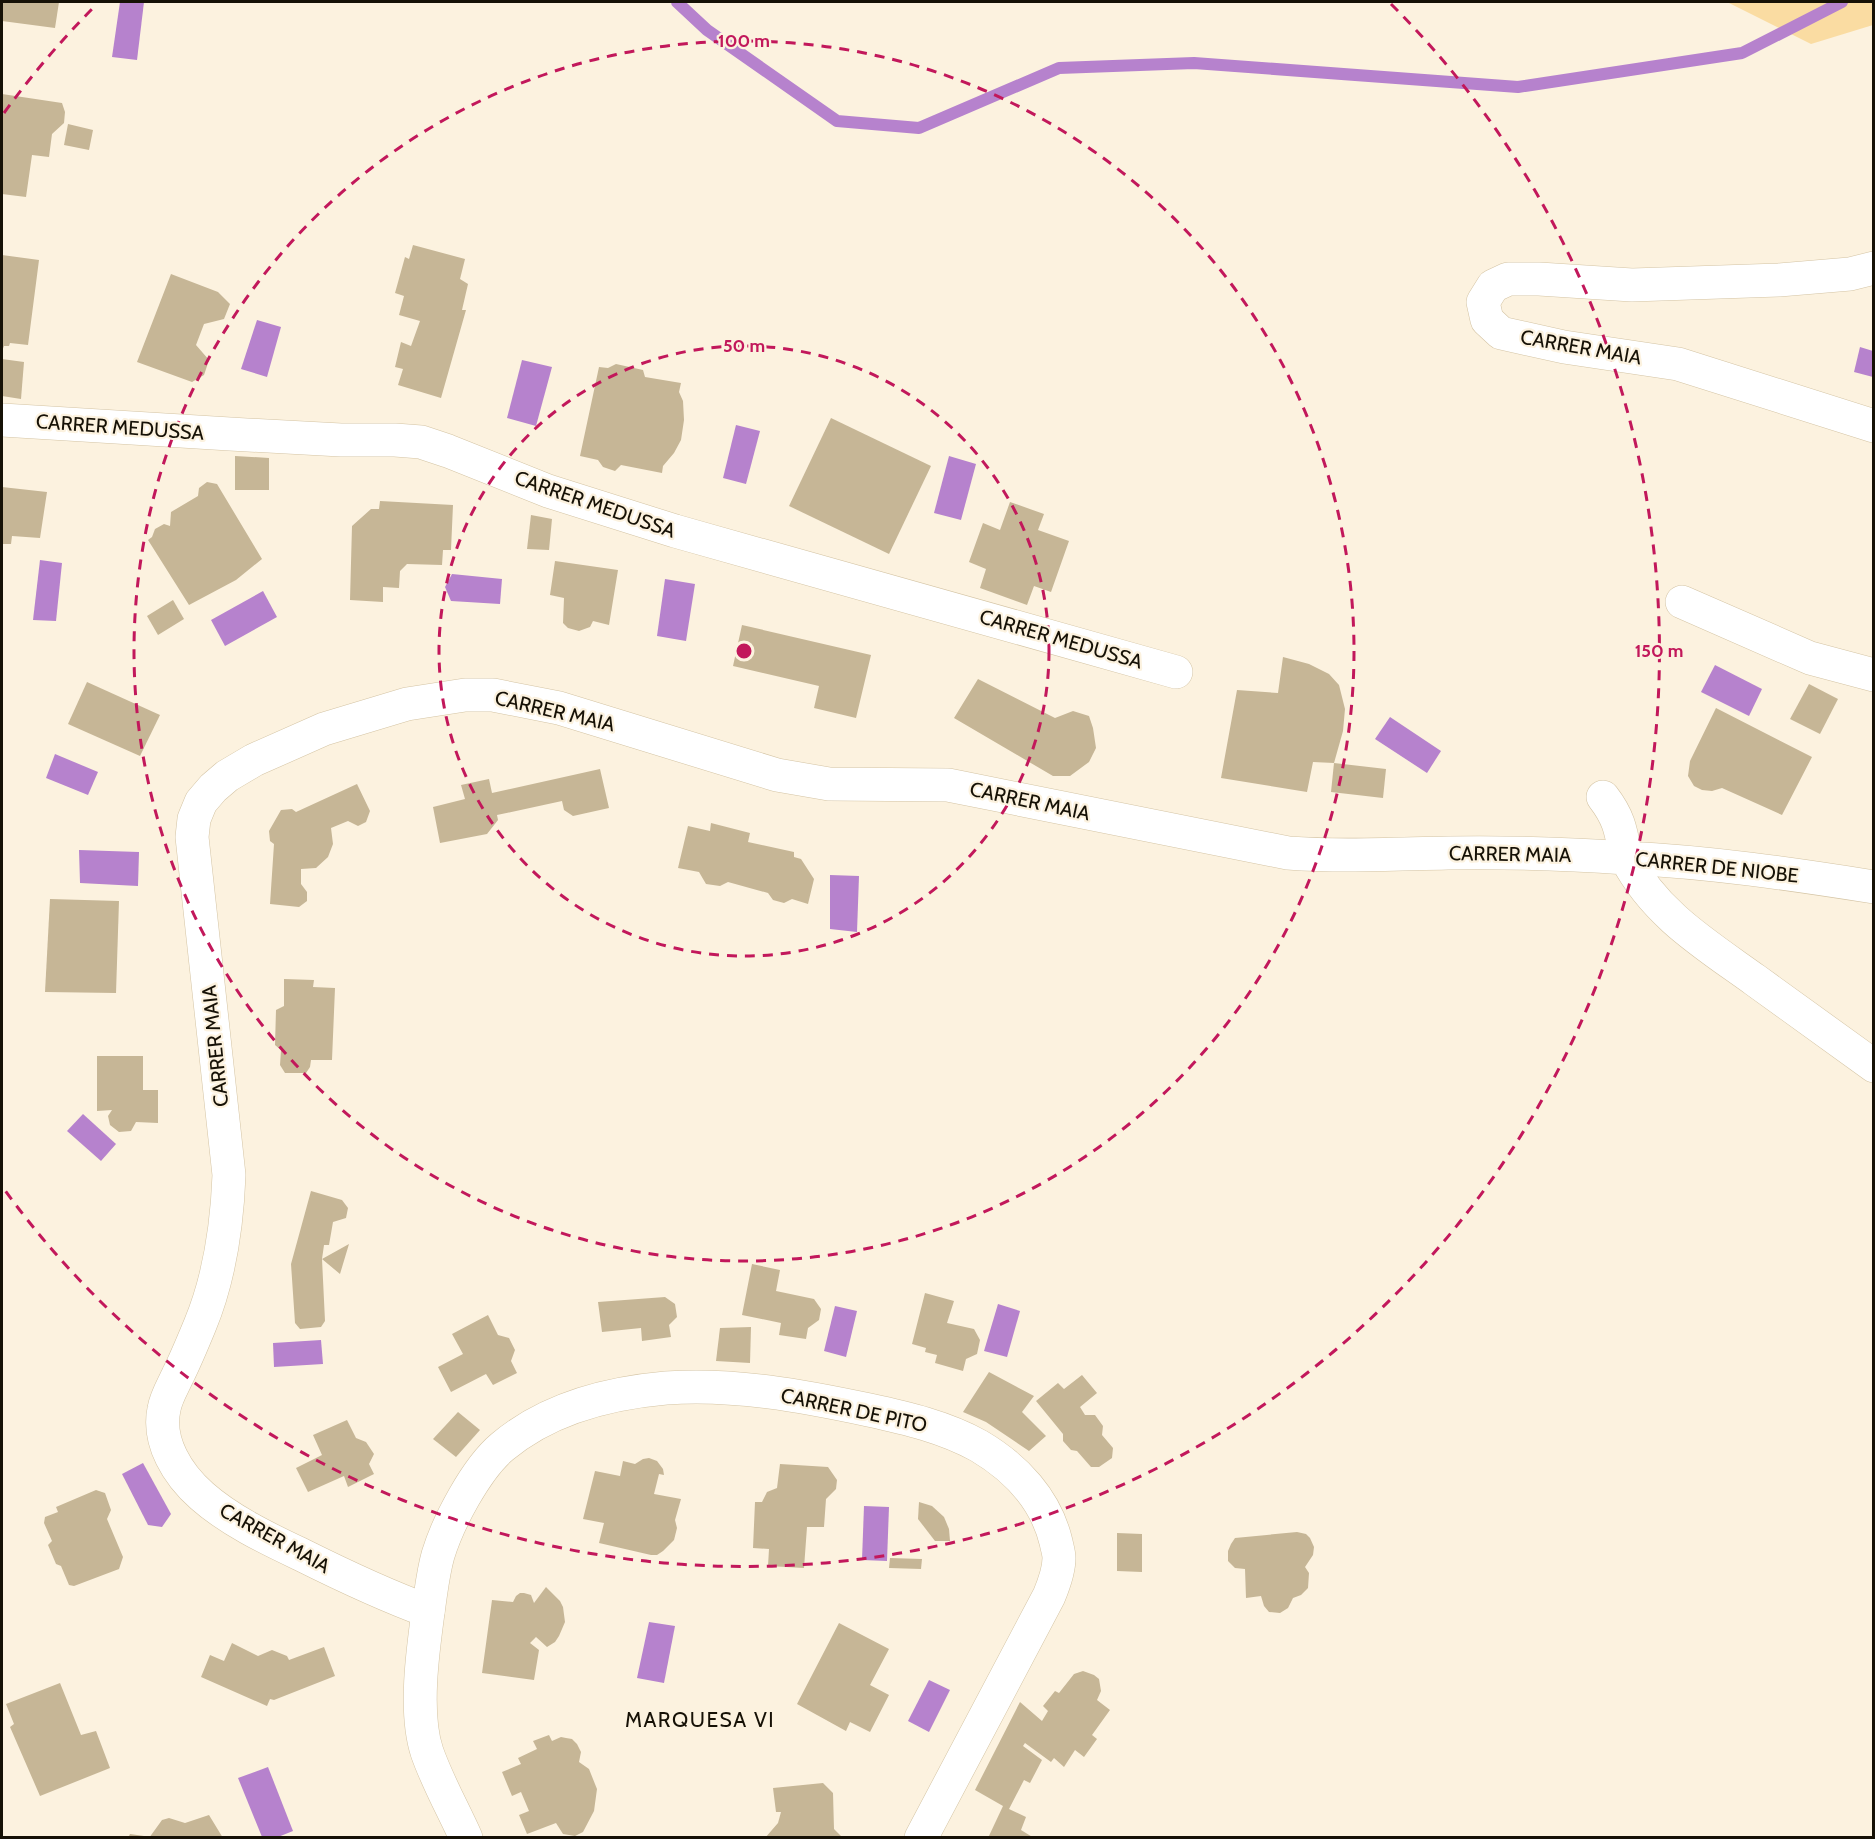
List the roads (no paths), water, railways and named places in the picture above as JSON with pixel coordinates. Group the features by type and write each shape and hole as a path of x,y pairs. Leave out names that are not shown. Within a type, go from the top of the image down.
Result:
{"street":[{"name":"CARRER MAIA","path":"1874,268 1850,274 1779,280 1632,285 1508,279 1493,286 1483,302 1488,320 1501,333 1564,347 1678,364 1874,426"},
{"name":"CARRER MEDUSSA","path":"2,420 297,438 421,442 548,491 675,531 1176,672"},
{"path":"1682,602 1810,658 1874,675"},
{"name":"CARRER MAIA","path":"428,1611 356,1582 234,1519 203,1497 183,1476 165,1442 164,1409 211,1297 221,1256 228,1207 229,1175 192,837 201,802 227,776 254,760 324,729 375,713 437,698 493,695 559,708 777,775 830,784 948,785 1288,854 1324,856 1462,853 1626,858"},
{"name":"CARRER DE NIOBE","path":"1603,797 1615,812 1626,858 1669,860 1782,873 1874,887"},
{"path":"1626,858 1636,878 1672,918 1874,1066"},
{"name":"CARRER DE PITO","path":"428,1611 439,1553 464,1498 482,1469 501,1448 530,1426 570,1408 641,1391 684,1387 731,1388 814,1399 901,1417 941,1430 976,1445 1002,1461 1041,1502 1053,1529 1059,1557 1057,1576 1049,1596 921,1838"},
{"path":"428,1611 422,1671 422,1726 427,1750 466,1838"}],"waterway":[{"path":"677,2 707,30 837,121 919,128 1059,68 1194,63 1518,87 1742,53 1842,2"}],"district":[{"name":"MARQUESA VI","path":"700,1719"}]}
